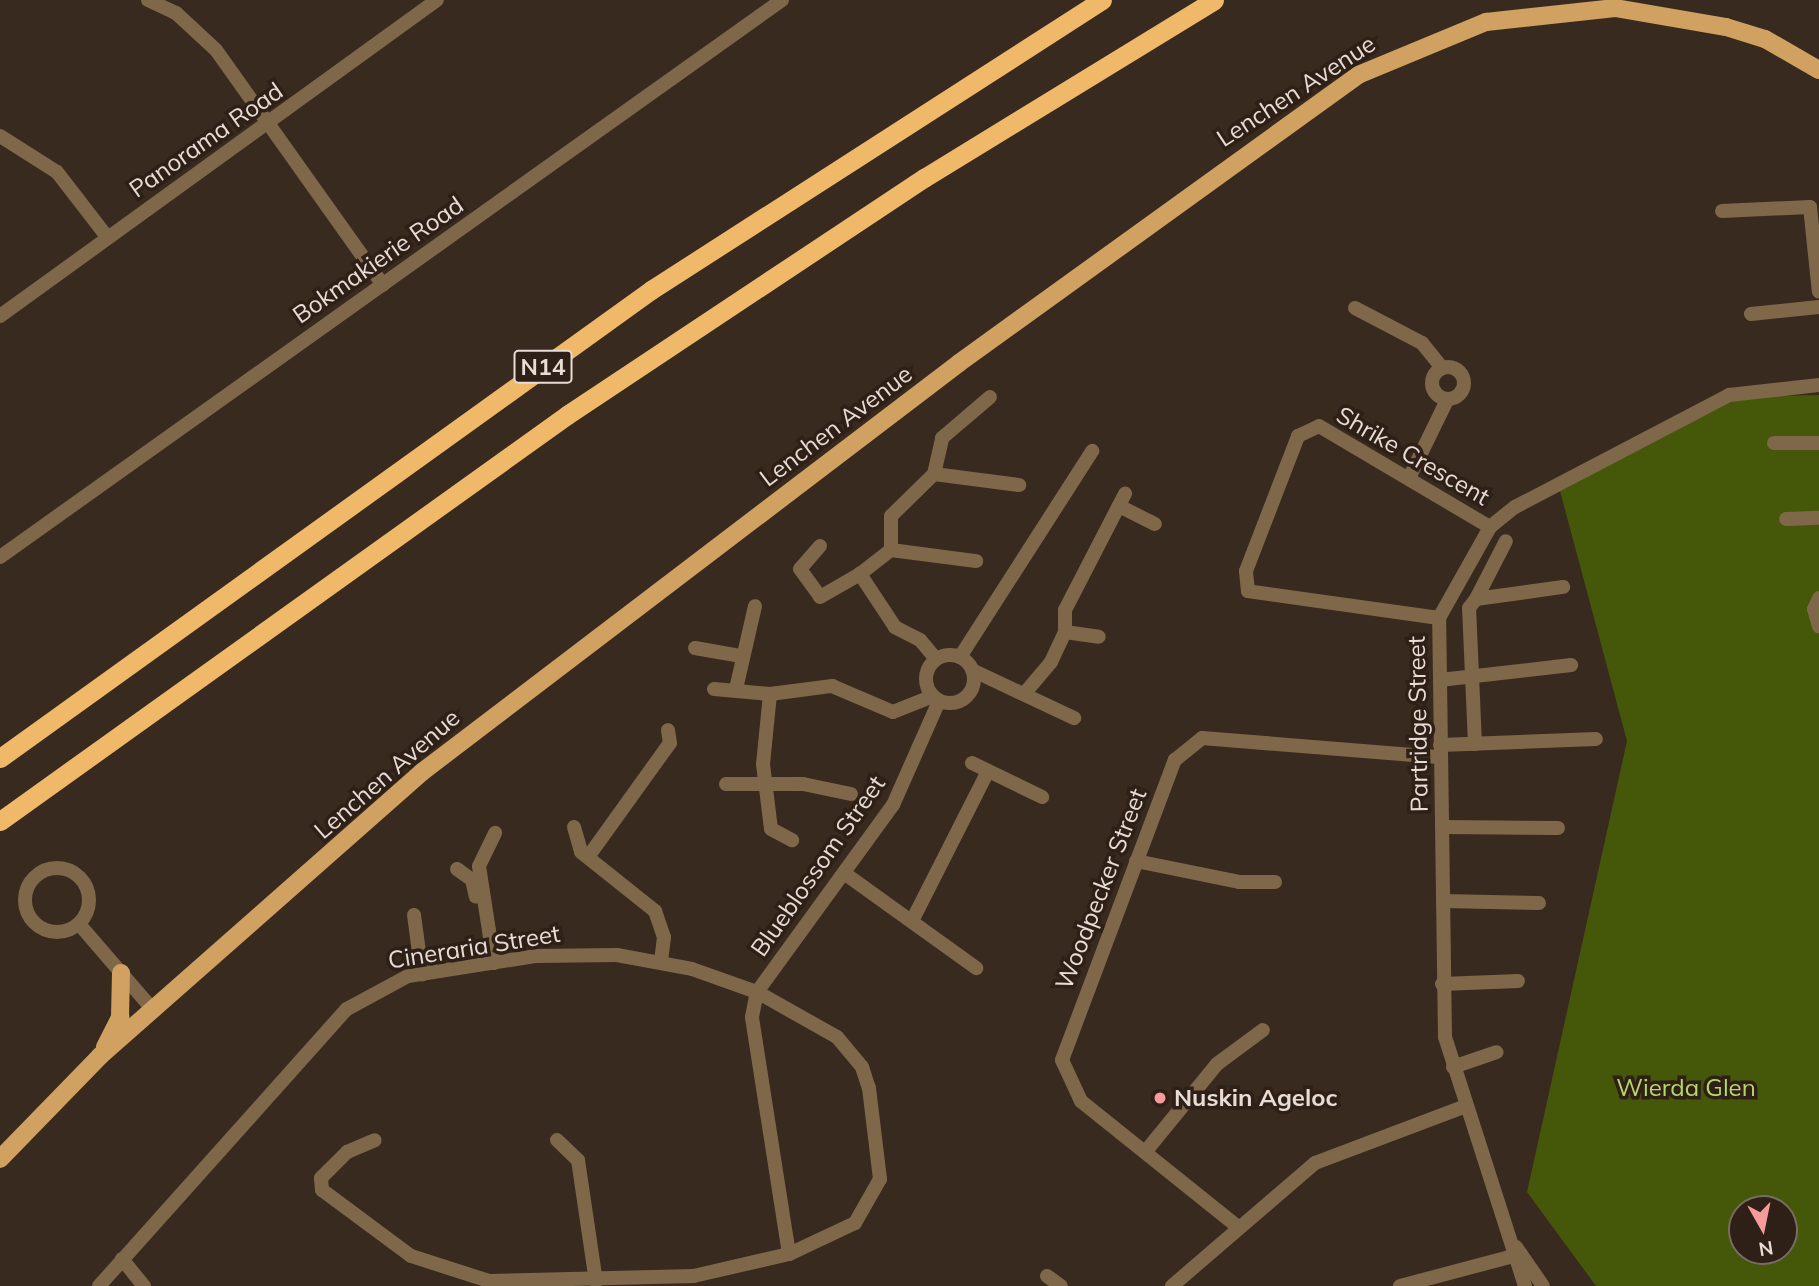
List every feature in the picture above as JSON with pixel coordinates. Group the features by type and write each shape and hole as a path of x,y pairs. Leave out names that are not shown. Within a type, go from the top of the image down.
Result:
{"highway":[{"name":"N14","path":"0,758 651,290 1102,0"},
{"name":"N14","path":"0,821 567,415 924,178 1214,0"}],"main road":[{"name":"Lenchen Avenue","path":"0,1159 100,1056 155,1011 440,757 939,378 1358,75 1486,22 1615,8 1726,27 1765,39 1819,70"},
{"path":"100,1056 120,1017 121,973"}],"street":[{"path":"148,0 179,6 216,50 383,285"},
{"name":"Panorama Road","path":"0,316 270,124 437,0"},
{"name":"Bokmakierie Road","path":"0,558 782,0"},
{"path":"0,136 57,172 108,238"},
{"path":"1722,211 1802,204 1816,217 1819,292"},
{"path":"1751,314 1819,307"},
{"path":"1355,308 1422,343 1442,368 1459,370 1465,381 1458,397 1447,400 1410,476"},
{"path":"1442,368 1432,386 1447,400"},
{"name":"Partridge Street","path":"1525,1286 1517,1252 1453,1066 1442,984 1439,618 1490,527 1515,508 1722,398 1819,385"},
{"path":"891,550 891,516 934,474 942,438 990,397"},
{"name":"Shrike Crescent","path":"1439,618 1256,597 1245,586 1305,428 1319,426 1410,476 1490,527"},
{"path":"1774,443 1819,443"},
{"path":"960,657 1092,452"},
{"path":"934,474 1019,485"},
{"path":"1024,694 1065,632 1065,610 1122,500 1155,524"},
{"path":"1786,519 1819,518"},
{"path":"1475,744 1468,677 1469,608 1476,600 1506,541"},
{"path":"820,546 800,569 820,597 860,574 891,550 976,561"},
{"path":"860,574 895,627 920,640 936,659 960,657"},
{"path":"1476,600 1563,587"},
{"path":"1819,598 1814,609 1819,626"},
{"path":"736,689 741,656 755,606"},
{"path":"1065,632 1099,637"},
{"path":"695,648 741,656"},
{"path":"960,657 972,670 1074,718"},
{"name":"Blueblossom Street","path":"789,1254 752,1017 757,992 893,805 936,699 926,673 936,659"},
{"path":"1440,680 1572,665"},
{"path":"714,690 736,689 770,694 832,686 894,712 936,699 963,699 973,686 972,670"},
{"path":"770,694 763,764 768,784 771,831 792,840"},
{"path":"588,857 670,743 668,730"},
{"name":"Woodpecker Street","path":"1238,1227 1081,1101 1062,1060 1175,760 1202,738 1440,751 1475,744 1596,739"},
{"path":"972,763 1042,797"},
{"path":"912,922 988,771"},
{"path":"726,784 768,784 851,794"},
{"path":"574,827 578,849 655,911 664,937 662,961"},
{"path":"1442,827 1558,828"},
{"path":"491,963 479,866 495,833"},
{"path":"1136,861 1239,883 1275,882"},
{"path":"58,868 81,878 90,902 79,924 55,932 34,921 25,899 35,877 58,868"},
{"path":"457,869 472,880 491,963"},
{"path":"844,873 976,968"},
{"path":"1443,901 1539,903"},
{"path":"414,915 422,974"},
{"path":"79,924 155,1011"},
{"name":"Cineraria Street","path":"99,1286 346,1009 379,986 422,974 491,963 578,954 662,961 757,992 836,1037 862,1067 880,1163 867,1211 789,1254 694,1276 596,1282 462,1277 385,1241 320,1186 346,1152 375,1140"},
{"path":"1442,984 1518,981"},
{"path":"752,1017 778,1005"},
{"path":"1146,1151 1217,1064 1263,1030"},
{"path":"1453,1066 1497,1052"},
{"path":"1172,1286 1238,1227 1324,1157 1466,1107"},
{"path":"557,1140 578,1160 596,1282"},
{"path":"1400,1286 1517,1252"},
{"name":"Partridge Street","path":"1517,1252 1543,1286"},
{"path":"122,1259 144,1286"},
{"path":"1047,1276 1061,1286"}],"green space":[{"name":"Wierda Glen","path":"1819,395 1819,1286 1596,1286 1527,1192 1627,741 1560,491 1735,397"}],"place":[{"name":"Nuskin Ageloc","path":"1160,1098"}]}
